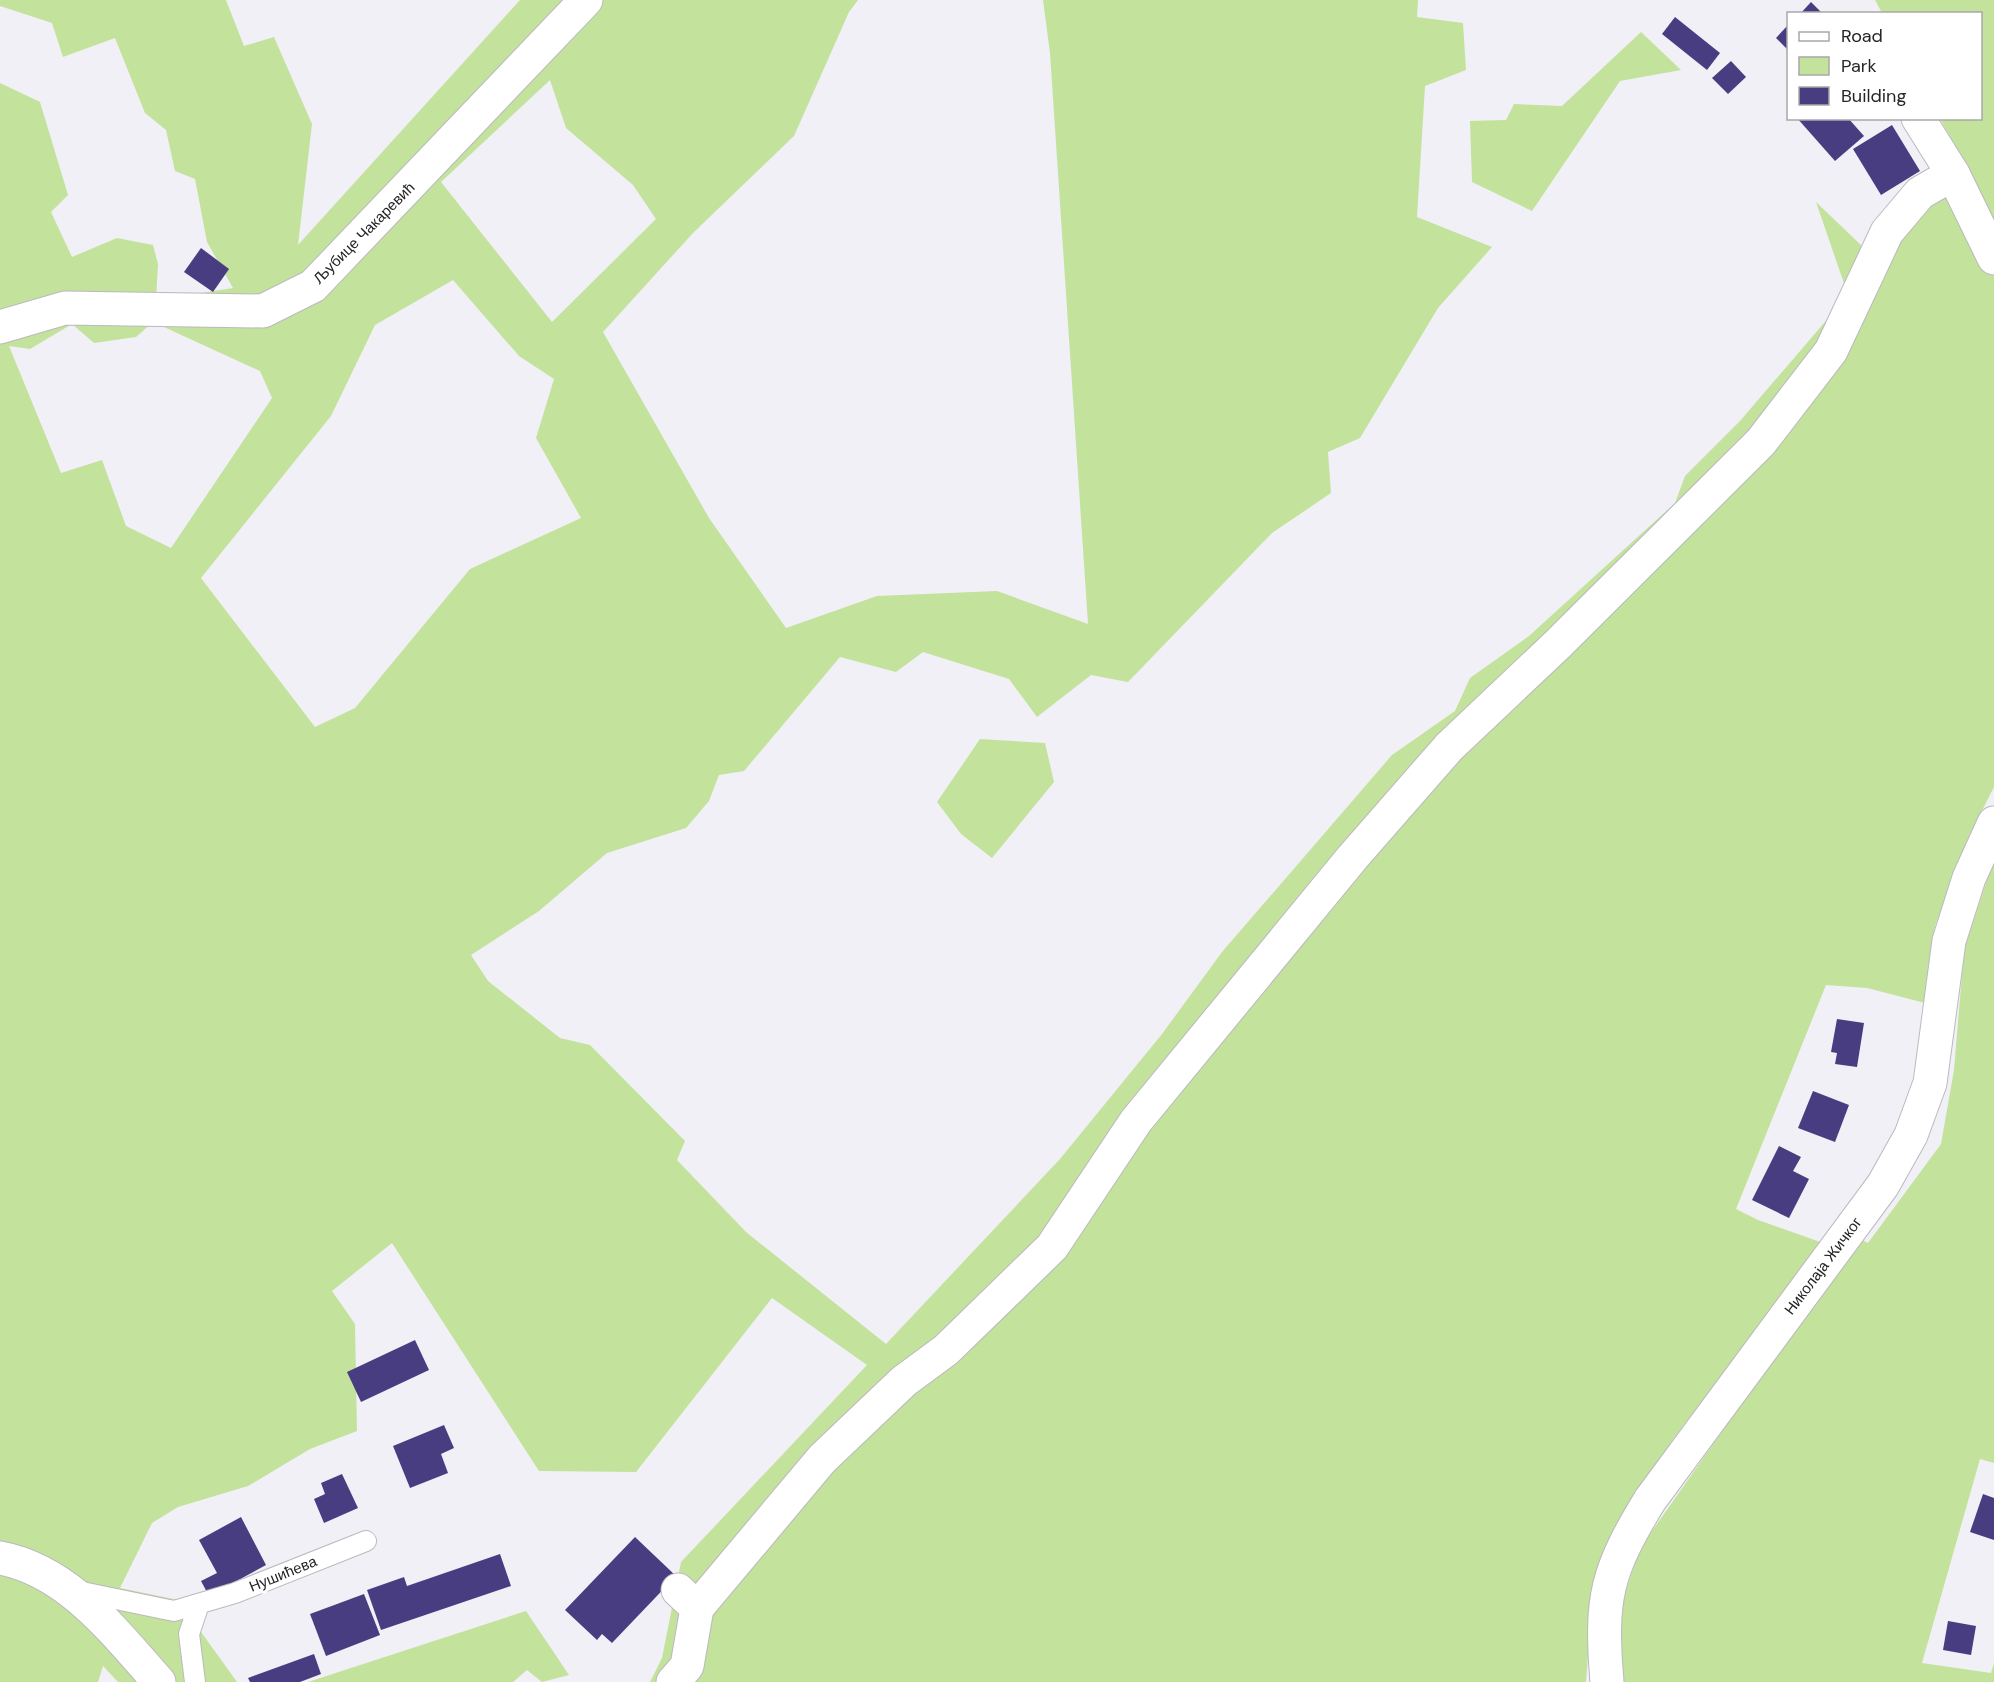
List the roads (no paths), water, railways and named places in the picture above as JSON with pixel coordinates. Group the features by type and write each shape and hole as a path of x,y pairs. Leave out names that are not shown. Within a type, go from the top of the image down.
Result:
{"street":[{"name":"Љубице Чакаревић","path":"0,327 65,308 263,311 313,286 586,0"},
{"path":"1919,120 1953,174 1994,258"},
{"path":"673,1682 687,1666 688,1599 822,1458 904,1381 946,1350 1052,1247 1136,1121 1352,858 1449,747 1558,644 1761,442 1831,351 1887,232 1920,193 1953,174"},
{"name":"Николаја Жичког","path":"1607,1682 1603,1631 1604,1612 1609,1583 1622,1546 1657,1491 1883,1185 1911,1136 1930,1083 1949,940 1969,878 1994,823"},
{"name":"Нушићева","path":"0,1558 44,1574 69,1589 112,1630 159,1682"}],"lane":[{"name":"Нушићева","path":"69,1589 174,1611 235,1593 366,1541"},
{"path":"195,1682 189,1634 199,1604"}]}
